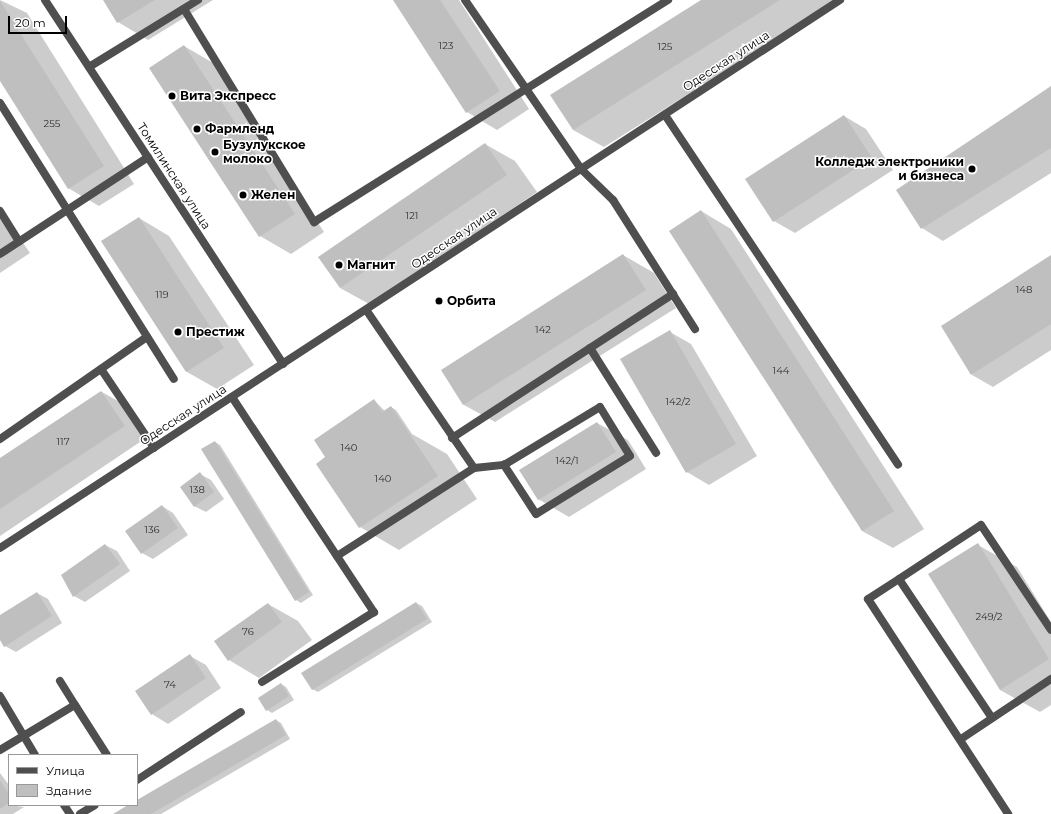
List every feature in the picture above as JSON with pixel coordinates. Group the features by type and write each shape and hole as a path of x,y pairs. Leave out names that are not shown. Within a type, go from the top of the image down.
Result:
{"street":[{"name":"Томилинская улица","path":"46,0 282,364"},
{"path":"89,67 198,0"},
{"path":"465,0 526,91 581,169 613,200 695,329"},
{"path":"184,9 314,222 526,91 668,0"},
{"name":"Одесская улица","path":"0,548 282,364 367,311 840,0"},
{"path":"0,103 174,379"},
{"path":"665,115 898,465"},
{"path":"0,254 68,211 148,157"},
{"path":"0,210 19,241"},
{"path":"452,438 673,294"},
{"path":"367,311 452,438 474,468"},
{"path":"0,439 147,337"},
{"path":"590,348 656,453"},
{"path":"101,369 154,448"},
{"path":"232,397 374,612 262,682"},
{"path":"337,556 474,468 504,465 600,407 630,456 536,514 504,465"},
{"path":"1008,814 961,739 868,600 981,525 1051,630"},
{"path":"899,579 992,718"},
{"path":"961,739 1051,679"},
{"path":"60,681 106,754"},
{"path":"0,696 34,754"},
{"path":"0,750 75,705"},
{"path":"138,779 241,712"},
{"path":"80,814 93,806"}],"building":[{"path":"103,0 155,0 117,23"},
{"path":"393,0 440,0 500,91 466,113"},
{"path":"701,0 780,0 573,130 550,95"},
{"path":"0,1 104,166 68,189 0,81"},
{"path":"184,45 295,214 259,237 149,68"},
{"name":"Колледж электроники и бизнеса","path":"1051,86 1051,148 921,229 896,190"},
{"path":"844,115 872,158 773,222 745,179"},
{"path":"485,143 507,175 340,288 318,257"},
{"path":"701,210 894,511 862,531 669,231"},
{"path":"139,217 224,348 186,372 101,241"},
{"path":"623,254 646,290 463,405 441,370"},
{"path":"1051,255 1051,324 971,375 941,326"},
{"path":"670,330 736,444 686,473 620,359"},
{"path":"101,391 125,426 0,509 0,458"},
{"path":"374,399 382,412 391,406 438,476 359,528 316,464 325,457 314,440"},
{"path":"597,422 616,452 538,500 519,470"},
{"path":"215,441 309,592 295,601 201,449"},
{"path":"200,472 214,492 194,507 180,487"},
{"path":"162,505 178,528 141,554 125,531"},
{"path":"978,543 1049,659 1000,690 928,574"},
{"path":"105,544 120,564 73,597 61,575"},
{"path":"37,592 52,616 4,647 0,640 0,615"},
{"path":"416,602 427,619 312,690 301,673"},
{"path":"268,603 282,622 228,661 214,641"},
{"path":"190,654 206,678 151,715 135,691"},
{"path":"281,683 289,696 266,711 258,698"},
{"path":"276,719 286,735 151,814 113,814 126,806 138,806 138,799"},
{"path":"0,781 8,793 8,804 0,809"}],"place":[{"name":"Вита Экспресс","path":"172,96"},
{"name":"Фармленд","path":"197,129"},
{"name":"Бузулукское молоко","path":"215,152"},
{"name":"Колледж электроники и бизнеса","path":"972,169"},
{"name":"Желен","path":"243,195"},
{"name":"Магнит","path":"339,265"},
{"name":"Орбита","path":"439,301"},
{"name":"Престиж","path":"178,332"}]}
